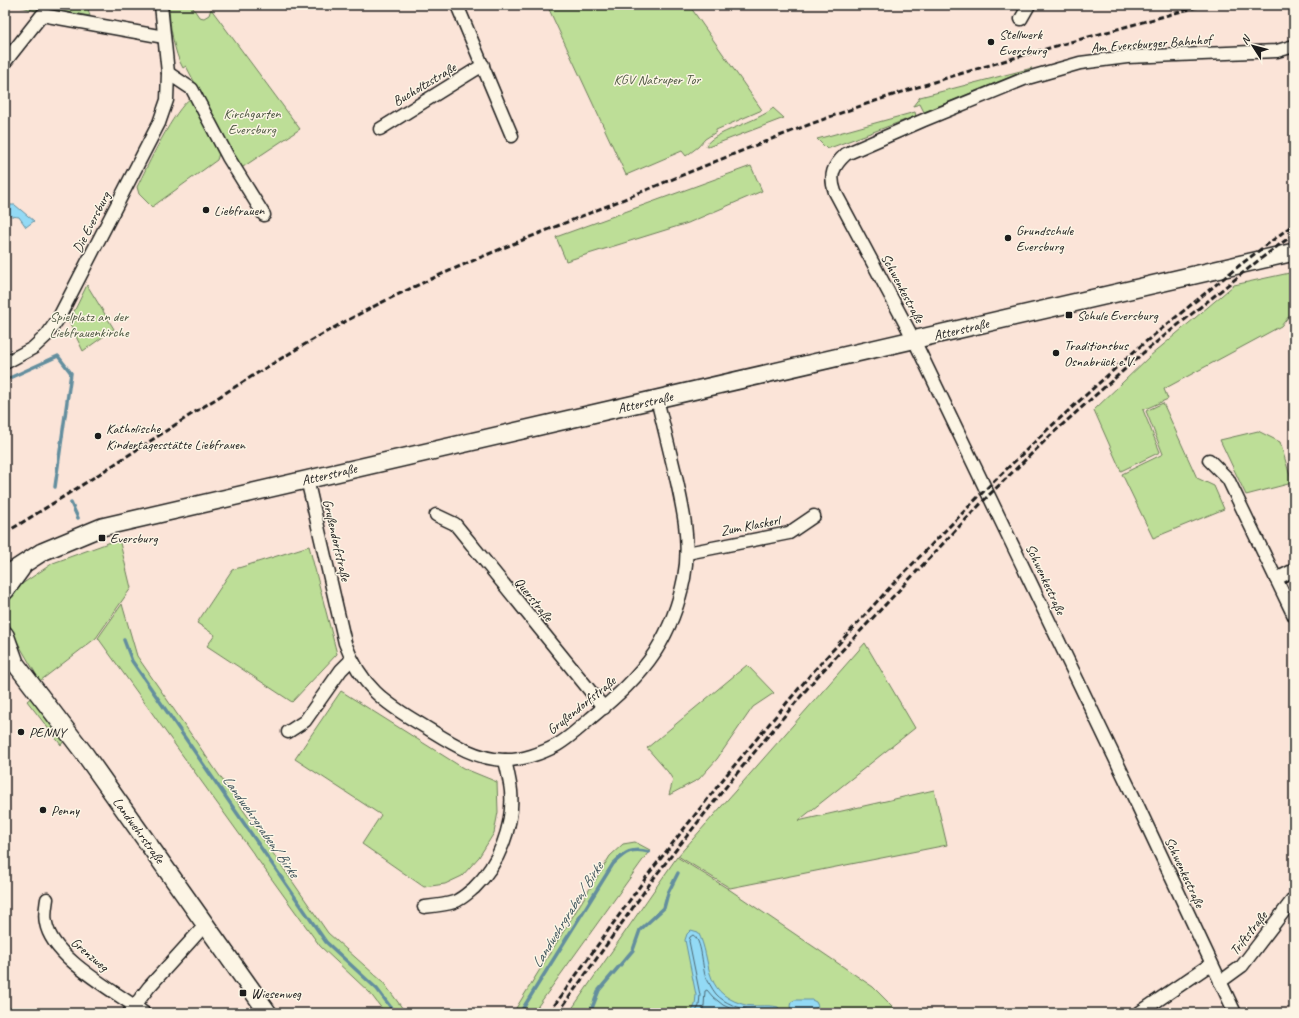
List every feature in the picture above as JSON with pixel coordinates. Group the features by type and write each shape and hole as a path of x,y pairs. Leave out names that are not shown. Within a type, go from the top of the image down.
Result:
{"street":[{"name":"Die Eversburg","path":"5,363 33,348 47,335 58,319 160,123 167,100 168,73 161,5"},
{"path":"457,5 512,136"},
{"path":"1021,19 1029,5"},
{"path":"5,62 42,16 164,37"},
{"name":"Am Eversburger Bahnhof","path":"838,162 846,154 1024,79 1080,63 1127,57 1277,51 1294,46"},
{"name":"Bucholtzstraße","path":"380,128 483,65"},
{"path":"168,73 192,89 228,156 264,215"},
{"name":"Schwenkestraße","path":"838,162 833,171 832,183 835,192 914,340 1137,804 1235,1013"},
{"name":"Atterstraße","path":"5,576 42,552 102,527 307,478 1294,252"},
{"name":"Grußendorfstraße","path":"307,478 345,643 351,660 362,678 395,710 464,750 486,758 505,760 532,756 558,744 604,708 632,682 655,652 668,628 680,596 687,552 684,514 657,399"},
{"path":"1209,460 1228,479 1294,616"},
{"name":"Querstraße","path":"436,515 454,524 604,708"},
{"name":"Zum Klaskerl","path":"687,552 789,533 814,516"},
{"path":"5,592 25,563"},
{"path":"1276,579 1294,570"},
{"name":"Landwehrstraße","path":"5,635 10,656 84,753 268,1013"},
{"path":"288,732 305,721 341,670 351,660"},
{"path":"424,907 438,906 455,902 466,895 479,883 492,865 506,834 510,815 511,791 505,760"},
{"name":"Triftstraße","path":"1220,982 1242,966 1294,898"},
{"name":"Grenzweg","path":"47,899 46,923 52,939 63,953 132,1009 144,1013"},
{"path":"132,1009 148,987 206,924"},
{"path":"1139,1013 1212,964"}],"green space":[{"path":"15,5 87,5 90,16 39,7 36,11"},
{"name":"Kirchgarten Eversburg","path":"169,5 191,5 199,17 204,18 209,15 211,9 300,129 240,169 186,66 183,68 180,62 173,38"},
{"name":"KGV Natruper Tor","path":"547,5 689,5 762,110 716,130 716,132 705,139 698,147 686,156 682,151 626,175"},
{"path":"1032,68 924,112 920,104 913,106 920,97"},
{"path":"191,98 220,150 217,160 152,207 139,194 137,187 169,126 184,104"},
{"path":"773,108 784,118 708,147 706,146 709,141 716,136 758,118"},
{"path":"915,112 916,116 827,149 817,139"},
{"path":"751,166 762,191 688,223 566,261 556,237"},
{"path":"1294,272 1294,310 1281,326 1164,389 1168,399 1143,410 1160,452 1121,471 1094,410 1150,356 1234,285"},
{"name":"Spielplatz an der Liebfrauenkirche","path":"87,285 114,329 83,351 69,322"},
{"path":"1163,403 1197,478 1214,486 1224,509 1153,538 1122,474 1163,454 1146,411"},
{"path":"1258,431 1280,442 1292,483 1246,495 1220,440"},
{"path":"119,539 131,588 96,638 40,681 15,638 7,618 8,603 16,588 53,563"},
{"path":"309,546 337,654 292,702 207,646 215,635 197,623 232,570"},
{"path":"122,604 137,656 328,933 383,982 406,1013 385,1013 370,993 320,946 98,638"},
{"path":"865,643 915,728 798,821 934,790 947,845 730,888 678,856"},
{"path":"747,665 774,693 753,707 717,759 699,779 669,795 673,780 647,748"},
{"path":"341,691 463,768 497,782 498,812 494,833 479,857 462,876 445,884 424,887 362,844 381,815 295,759"},
{"path":"33,696 66,738 61,745 27,701"},
{"path":"635,842 650,850 533,1013 513,1013 610,856 623,844"},
{"path":"677,857 730,890 873,987 899,1013 569,1013"}],"water":[{"path":"10,205 15,205 34,221 26,227 19,217 10,216 7,209"},
{"path":"691,930 698,932 703,943 710,974 720,991 729,998 742,1004 751,1006 778,1007 782,1013 691,1013 695,1005 696,995 685,940 687,934"},
{"path":"795,1000 812,1000 816,1002 818,1006 812,1013 792,1013 790,1006 791,1002"}],"waterway":[{"name":"Landwehrgraben/ Birke","path":"5,380 58,356 71,373 55,487"},
{"name":"Landwehrgraben/ Birke","path":"71,503 78,518"},
{"name":"Landwehrgraben/ Birke","path":"124,640 132,661 326,942 377,989 395,1013"},
{"name":"Landwehrgraben/ Birke","path":"520,1013 613,864 621,856 633,850 649,852"},
{"name":"Landwehrgraben/ Birke","path":"590,1013 599,990 633,950 640,930 664,908 668,893 678,873"}],"railway":[{"path":"5,533 300,347 394,296 453,269 728,156 855,108 898,93 985,67 1204,5"},
{"path":"549,1013 650,872 728,773 811,674 894,583 986,489 1047,430 1138,348 1240,265 1294,224"},
{"path":"558,1013 656,875 733,778 816,678 989,495 1053,433 1143,353 1259,260 1294,234"}],"place":[{"name":"Stellwerk Eversburg","path":"991,42"},
{"name":"Liebfrauen","path":"206,210"},
{"name":"Grundschule Eversburg","path":"1008,238"},
{"name":"Schule Eversburg","path":"1069,315"},
{"name":"Traditionsbus Osnabrück e.V.","path":"1056,353"},
{"name":"Katholische Kindertagesstätte Liebfrauen","path":"98,436"},
{"name":"Eversburg","path":"102,538"},
{"name":"PENNY","path":"21,732"},
{"name":"Penny","path":"43,810"},
{"name":"Wiesenweg","path":"243,993"}]}
